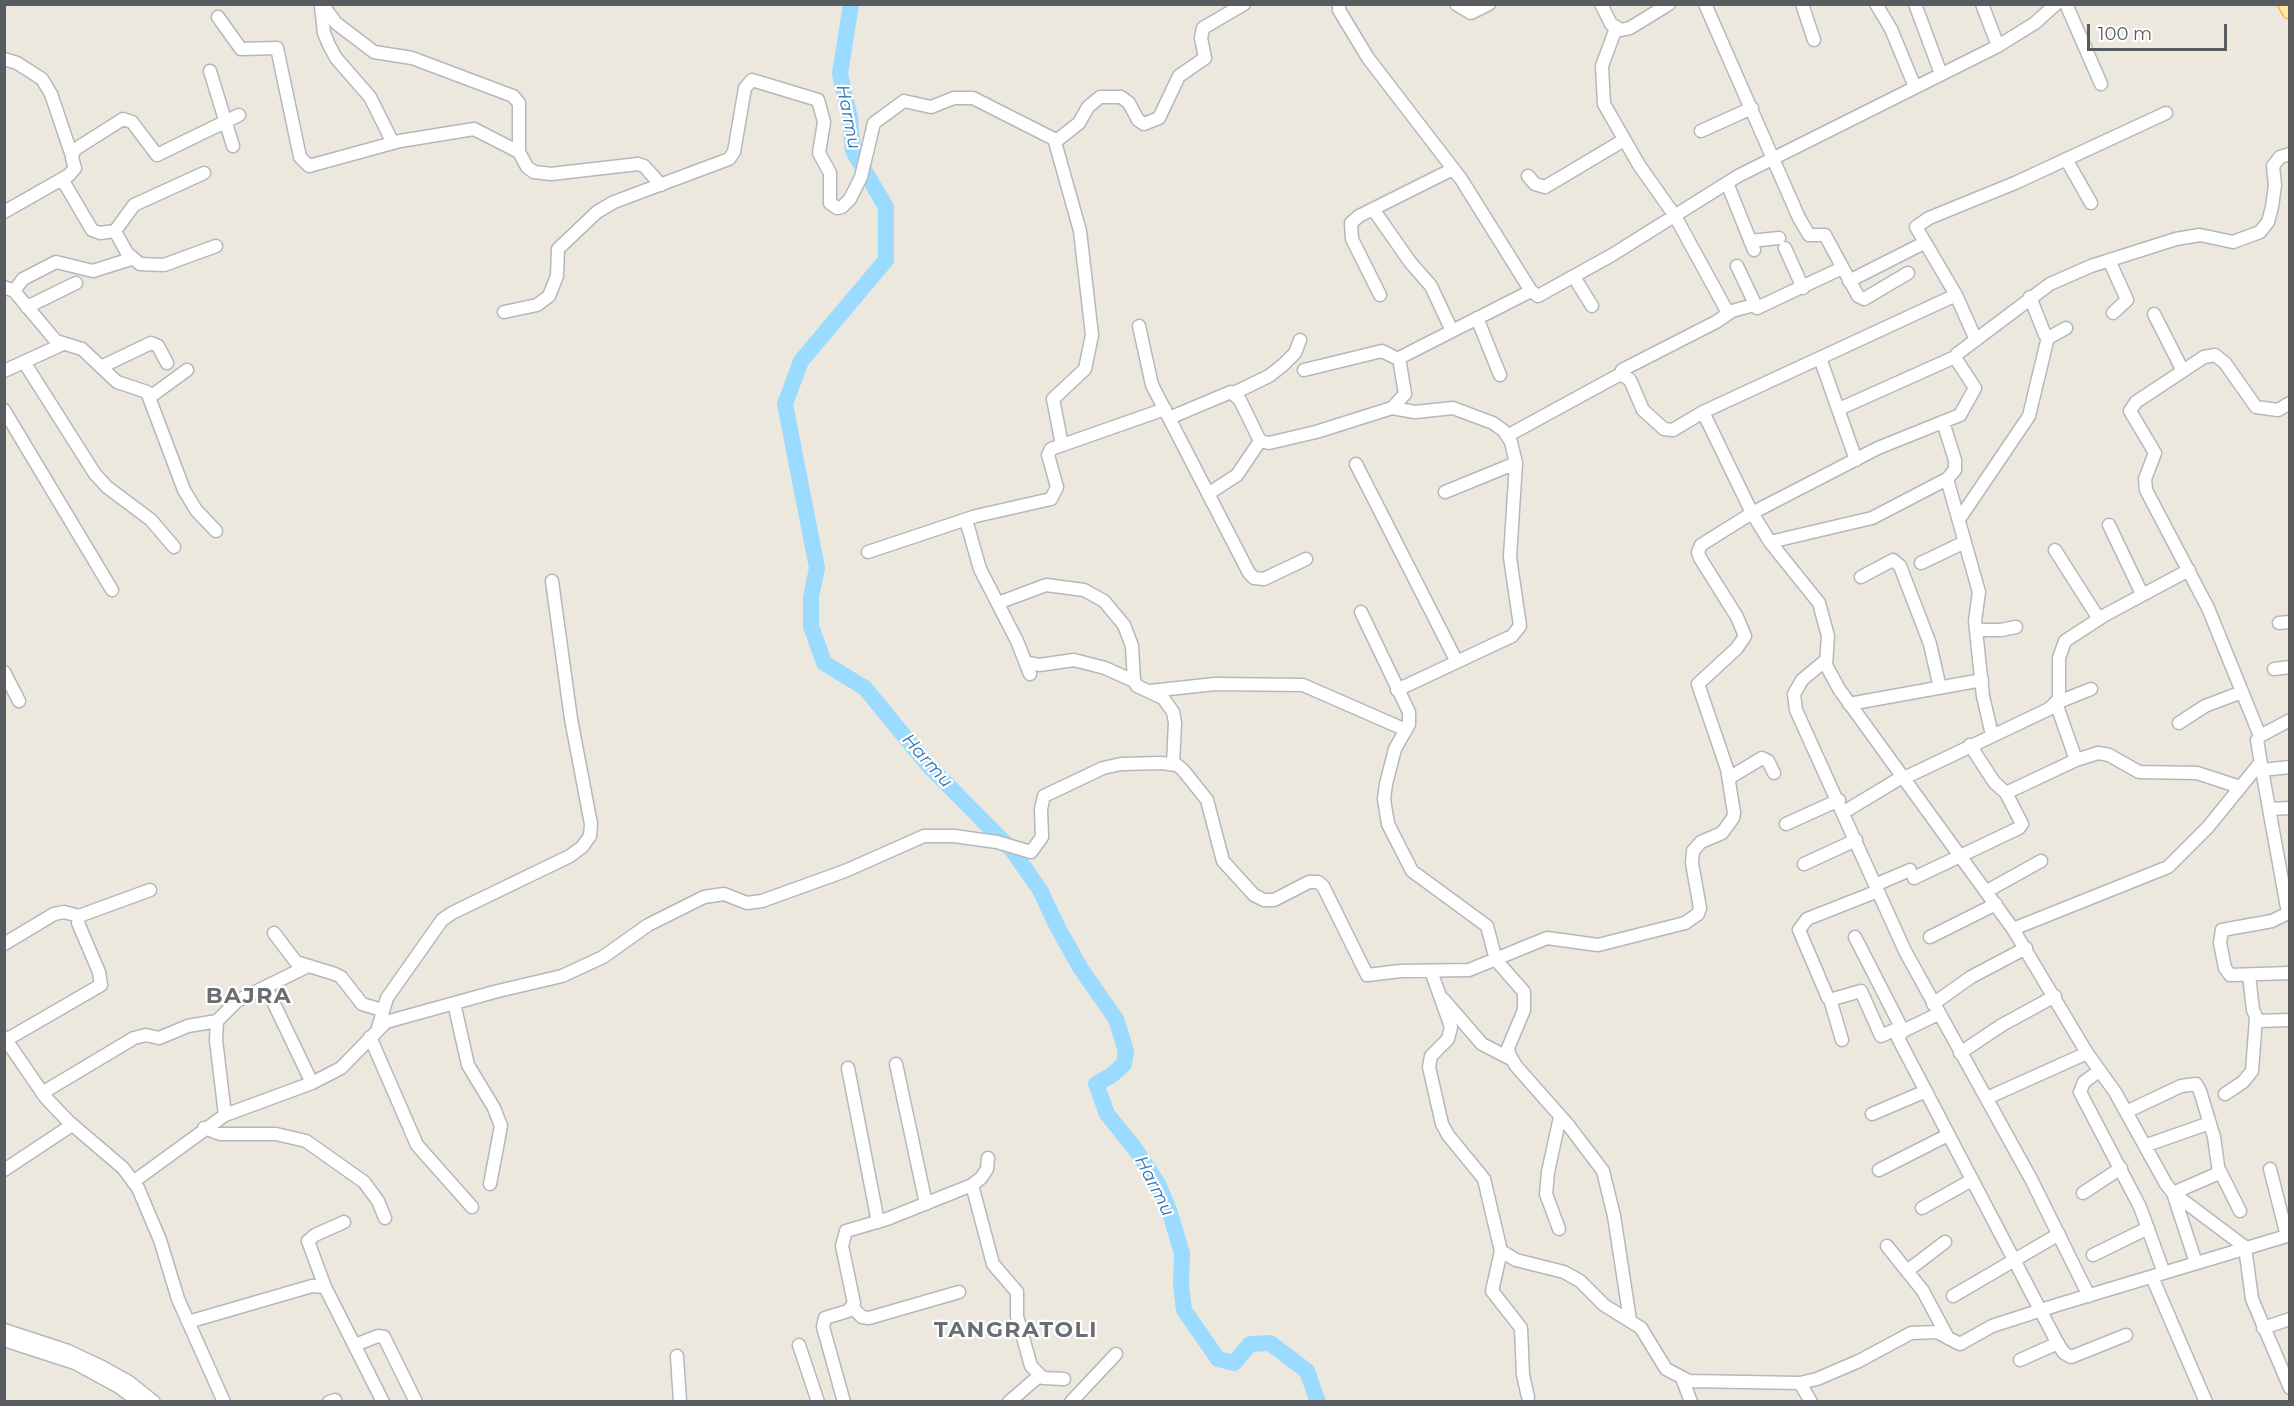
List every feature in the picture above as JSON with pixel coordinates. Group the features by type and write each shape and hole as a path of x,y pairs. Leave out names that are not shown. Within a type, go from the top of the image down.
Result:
{"main road":[{"path":"2286,4 2289,11"}],"street":[{"path":"322,4 324,33 329,45 336,58 370,97 393,143"},
{"path":"322,4 336,23 374,52 412,58 485,86 500,89 514,97 519,103 519,152 527,167 537,173 638,164 644,166 661,185"},
{"path":"1056,140 1079,123 1088,107 1100,97 1120,97 1129,103 1138,120 1144,124 1159,118 1179,76 1205,58 1201,38 1203,28 1244,4"},
{"path":"1339,4 1339,10 1368,58 1453,170 1530,291 1541,296 1727,183 1998,46 2035,23 2056,4"},
{"path":"1456,4 1464,12 1470,12 1489,4"},
{"path":"1600,4 1616,28"},
{"path":"1616,28 1630,28 1669,4"},
{"path":"1705,4 1809,235 1825,235 1858,296 1864,299 1908,273"},
{"path":"1802,4 1814,40"},
{"path":"1876,4 1891,28 1915,87"},
{"path":"1915,4 1941,74"},
{"path":"1982,4 1998,46"},
{"path":"2066,4 2101,84"},
{"path":"218,17 241,49 277,48 300,157 304,163 316,166 393,143 474,129 519,152"},
{"path":"1616,28 1602,66 1601,87 1604,104 1623,140 1675,216 1728,313"},
{"path":"4,59 17,63 42,79 51,94 75,168 62,179 4,212"},
{"path":"210,71 233,146"},
{"path":"504,312 537,305 549,296 557,276 558,249 590,218 614,202 716,166 732,157 745,86 755,80 818,100 824,122 819,153 830,173 833,207 845,206 861,177 874,123 897,105 908,101 926,107 963,96 979,100 1056,140"},
{"path":"1701,131 1752,108"},
{"path":"1976,340 1956,295 1916,227 1929,218 2166,113"},
{"path":"71,153 123,119 132,122 157,155 239,115"},
{"path":"1056,140 1056,151 1080,231 1092,335 1084,369 1053,399 1062,445"},
{"path":"1528,176 1536,184 1545,187 1623,140"},
{"path":"1839,409 1955,357 2030,297 2066,276 2109,260 2192,235 2233,242 2255,235 2265,228 2270,214 2275,185 2273,166 2280,157 2289,154"},
{"path":"2066,159 2091,203"},
{"path":"1380,295 1349,228 1353,220 1453,170"},
{"path":"62,179 92,230 100,233 115,231 134,205 204,173"},
{"path":"1727,183 1752,245 1782,243 1803,288"},
{"path":"1373,209 1410,262 1431,286 1452,331"},
{"path":"115,231 131,259 148,266 164,265 216,246"},
{"path":"1849,280 1924,243"},
{"path":"131,259 93,271 56,262 9,289 51,337 63,344 82,349 117,382 147,392 188,496 216,531"},
{"path":"2109,260 2127,300 2114,313"},
{"path":"1737,266 1757,308 1766,306 1842,268"},
{"path":"1574,277 1592,306"},
{"path":"27,307 76,283"},
{"path":"1398,359 1530,291"},
{"path":"1507,436 1620,375 1627,376 1630,380 1639,405 1666,430 1673,430 1703,412 1956,295"},
{"path":"1960,518 2029,416 2048,337 2040,326 2030,297"},
{"path":"1622,370 1728,313 1754,305"},
{"path":"2154,314 2183,371"},
{"path":"1477,318 1500,375"},
{"path":"1139,326 1152,385 1254,579 1264,579 1306,559"},
{"path":"2048,337 2066,328"},
{"path":"868,552 966,520 1051,499 1058,487 1048,455 1051,449 1167,414 1223,393 1234,393 1269,376 1283,365 1295,352 1300,340"},
{"path":"101,367 151,343 158,346 167,363"},
{"path":"4,371 63,344"},
{"path":"1304,370 1382,351 1398,359"},
{"path":"2289,403 2273,411 2256,407 2217,355 2204,357 2136,402 2130,411 2155,453 2145,479 2146,490 2208,608 2260,735 2258,743 2269,809 2285,858 2288,902 2286,916 2272,921 2228,928 2220,933 2226,973 2230,975 2289,973"},
{"path":"133,1182 204,1128 225,1115 312,1083 349,1062 374,1032 397,1018 562,976 609,953 648,924 704,897 724,894 747,903 762,901 845,871 924,836 997,842 1031,852 1042,837 1041,805 1047,794 1111,765 1173,764 1187,774 1207,800 1223,861 1254,895 1264,900 1275,900 1309,882 1318,882 1328,892 1367,975 1401,971 1469,970 1547,938 1602,945 1685,923 1696,916 1700,905 1692,854 1698,844 1722,833 1733,818 1734,802 1729,778 1698,684 1737,648 1745,634 1698,552 1710,538 1752,513 1856,460 1960,415 1975,390 1955,357"},
{"path":"1820,358 1856,460"},
{"path":"1392,408 1405,394 1398,359"},
{"path":"24,362 102,483 151,520 174,547"},
{"path":"150,397 187,370"},
{"path":"1234,393 1260,441 1269,443 1316,432 1392,408 1415,412 1453,408 1493,423 1507,436 1515,450 1510,557 1520,626 1512,636 1456,660 1397,690"},
{"path":"4,410 112,590"},
{"path":"1703,412 1752,513 1770,542 1819,603 1828,636 1827,668 1849,704 1987,891 2026,948 2087,1053 2126,1112 2154,1165 2173,1193 2196,1263"},
{"path":"1770,542 1872,518 1947,479 1955,470 1943,422"},
{"path":"1208,494 1237,475 1260,441"},
{"path":"1445,492 1515,463"},
{"path":"1356,464 1456,660"},
{"path":"1947,479 1960,518 1979,592 1974,616 1992,735"},
{"path":"966,520 980,569 1028,668 1074,660 1134,681 1140,688 1163,698 1174,717 1173,764"},
{"path":"2109,525 2142,594"},
{"path":"1920,562 1965,542"},
{"path":"2055,550 2099,618"},
{"path":"1861,577 1893,561 1900,566 1930,644 1940,688"},
{"path":"2056,703 2059,699 2059,658 2062,644 2099,618 2189,570"},
{"path":"472,1207 417,1145 374,1032 387,998 442,920 570,856 582,847 590,836 591,824 571,719 552,581"},
{"path":"998,603 1046,585 1088,591 1104,601 1124,624 1134,657 1134,681"},
{"path":"1361,612 1409,712 1406,730 1395,749 1386,784 1384,799 1388,824 1412,871 1487,926 1496,960 1521,986 1525,999 1520,1026 1508,1048 1510,1059"},
{"path":"1977,630 2001,630 2016,627"},
{"path":"1826,660 1802,680 1794,694 1794,702 1876,888 1935,1009 1987,1098 2089,1296"},
{"path":"2274,669 2289,667"},
{"path":"4,672 19,700"},
{"path":"1849,704 1982,680"},
{"path":"1149,691 1215,684 1303,685 1406,730"},
{"path":"1786,824 1841,806 2056,703 2091,689"},
{"path":"2179,723 2205,706 2242,692"},
{"path":"2056,703 2076,760"},
{"path":"2260,735 2289,720"},
{"path":"1842,1040 1830,999 1799,928 1807,920 1876,888 1962,857 2019,828 2022,824 2006,793 1994,782 1970,745"},
{"path":"2006,793 2088,755 2105,754 2136,771 2197,773 2240,787"},
{"path":"1729,778 1762,758 1768,761 1774,773"},
{"path":"2013,929 2168,867 2208,827 2240,787 2261,767 2289,767"},
{"path":"2269,809 2289,808"},
{"path":"1804,864 1856,840"},
{"path":"1987,891 2041,861"},
{"path":"4,944 59,912 79,915 150,890"},
{"path":"1930,937 1996,904"},
{"path":"79,915 78,923 99,972 101,985 5,1039 42,1093 72,1125 123,1168 133,1182 160,1240 188,1322 224,1401"},
{"path":"274,933 291,957 306,967 341,977 362,1004 382,1010"},
{"path":"1855,937 1902,1029"},
{"path":"1830,999 1861,991 1881,1036 1902,1029 1935,1009 1971,977 2026,948"},
{"path":"225,1115 216,1040 217,1021 229,1006 306,967"},
{"path":"1431,971 1450,1028 1448,1039 1431,1056 1429,1067 1442,1124 1448,1135 1484,1179 1500,1251 1492,1291 1521,1328 1523,1375 1528,1397"},
{"path":"2224,1094 2243,1082 2252,1071 2256,1018 2249,975"},
{"path":"266,987 312,1083"},
{"path":"1438,994 1482,1044 1510,1059 1560,1117 1605,1177 1614,1216 1630,1320"},
{"path":"1960,1053 2002,1025 2055,996"},
{"path":"454,1002 468,1065 494,1108 501,1126 490,1184"},
{"path":"2256,1018 2262,1022 2289,1020"},
{"path":"42,1093 134,1038 146,1035 159,1038 178,1029 217,1021"},
{"path":"1902,1029 1898,1038 2064,1353 2072,1357 2126,1335"},
{"path":"1987,1098 2087,1053"},
{"path":"896,1064 926,1204"},
{"path":"848,1068 878,1222"},
{"path":"2099,1071 2084,1082 2080,1092 2121,1168 2148,1228 2158,1275 2206,1401"},
{"path":"2126,1112 2193,1083 2200,1091 2211,1125 2220,1171 2230,1186 2240,1211"},
{"path":"1872,1114 1926,1091"},
{"path":"1559,1229 1546,1194 1548,1172 1560,1117"},
{"path":"5,1170 72,1125"},
{"path":"2147,1145 2204,1125 2211,1125"},
{"path":"204,1128 220,1134 276,1134 306,1141 364,1182 378,1201 385,1218"},
{"path":"1879,1170 1948,1135"},
{"path":"958,1293 869,1318 862,1317 853,1308 842,1238 846,1231 878,1222 972,1185 987,1169 988,1158"},
{"path":"2083,1192 2121,1168"},
{"path":"1500,1251 1516,1260 1564,1272 1580,1281 1604,1305 1630,1320 1647,1335 1666,1369 1682,1378 1708,1382 1800,1383 1832,1374 1911,1333 1937,1332 1960,1344 1992,1326 2040,1310 2288,1235 2270,1170"},
{"path":"2173,1193 2213,1178 2220,1171"},
{"path":"1922,1208 1972,1180"},
{"path":"972,1185 993,1264 1017,1292 1017,1316 1031,1366 1039,1376 1064,1379"},
{"path":"2173,1193 2245,1247 2252,1299 2289,1388"},
{"path":"344,1222 315,1234 308,1241 325,1287 383,1401"},
{"path":"2093,1255 2148,1228"},
{"path":"1953,1296 2059,1234"},
{"path":"1907,1270 1945,1242"},
{"path":"1887,1246 1929,1300 1948,1338"},
{"path":"188,1322 312,1286 325,1287"},
{"path":"844,1401 823,1323 830,1316 853,1308"},
{"path":"2263,1328 2289,1319"},
{"path":"4,1330 68,1351 102,1366 129,1382 154,1401"},
{"path":"355,1345 378,1336 384,1337 416,1401"},
{"path":"4,1340 75,1363 139,1401"},
{"path":"2020,1360 2058,1343"},
{"path":"799,1345 818,1401"},
{"path":"1071,1401 1116,1354"},
{"path":"677,1356 680,1401"},
{"path":"1009,1401 1018,1397 1039,1376"},
{"path":"1682,1378 1690,1401"},
{"path":"1800,1383 1811,1401"}],"waterway":[{"name":"Harmu","path":"851,4 840,74 850,118 853,151 886,207 886,260 801,361 785,404 817,568 811,597 811,626 824,663 865,688 928,765 1012,850 1040,890 1081,969 1116,1019 1126,1051 1124,1064 1112,1075 1096,1084 1107,1114 1136,1150 1158,1184 1169,1210 1182,1253 1181,1285 1184,1310 1218,1359 1234,1363 1250,1344 1270,1343 1307,1371 1318,1402"}],"district":[{"name":"BAJRA","path":"249,997"},
{"name":"TANGRATOLI","path":"1016,1331"}]}
